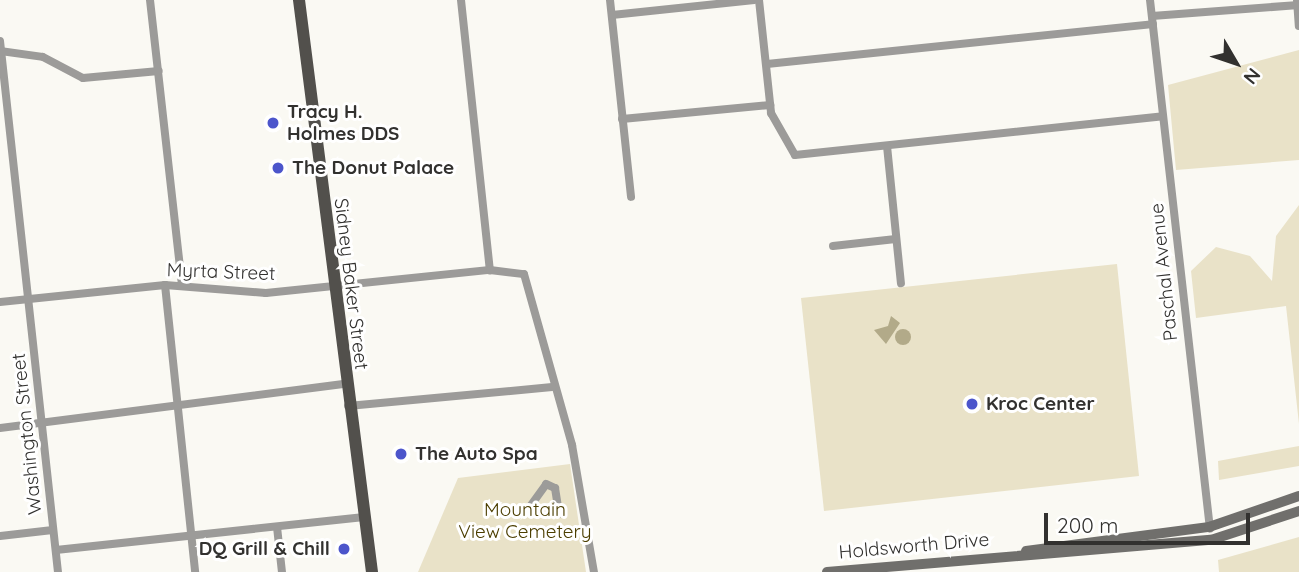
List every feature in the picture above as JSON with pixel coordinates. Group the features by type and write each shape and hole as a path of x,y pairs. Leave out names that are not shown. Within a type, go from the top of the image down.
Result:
{"main road":[{"name":"Sidney Baker Street","path":"299,0 332,287 372,572"},
{"name":"Holdsworth Drive","path":"1005,555 1070,540 1209,527 1299,496"},
{"name":"Holdsworth Drive","path":"827,572 1005,555 1211,540 1299,511"}],"street":[{"path":"150,0 182,284"},
{"path":"461,0 490,270"},
{"path":"610,0 631,197"},
{"path":"612,15 756,0 767,64 770,105 795,155 1163,116"},
{"name":"Paschal Avenue","path":"1150,0 1211,540"},
{"path":"767,64 1298,3 1299,26"},
{"path":"0,48 43,57 83,78 159,71"},
{"name":"Washington Street","path":"0,48 58,572"},
{"path":"622,119 770,105"},
{"path":"887,146 901,283"},
{"path":"833,246 896,239"},
{"name":"Myrta Street","path":"0,302 182,284 266,293 490,270 524,274 552,387"},
{"path":"165,285 194,534 195,572"},
{"path":"0,428 181,410 345,384"},
{"path":"348,406 552,387 572,445 594,572"},
{"path":"526,512 547,484 555,488 559,514"},
{"path":"56,550 364,517"},
{"path":"277,527 282,572"},
{"path":"0,536 53,530"}],"green space":[{"path":"1299,50 1299,160 1176,170 1168,85"},
{"path":"1299,205 1299,424 1286,306 1196,318 1191,271 1216,247 1250,256 1272,281 1276,236"},
{"name":"Kroc Center","path":"1117,264 1139,476 824,511 801,298"},
{"path":"1299,446 1299,466 1219,480 1218,461"},
{"name":"Mountain View Cemetery","path":"570,464 586,572 418,572 458,478"},
{"path":"1299,537 1299,572 1219,572 1218,560"}],"shaded area":[{"path":"891,316 900,323 886,344 874,330 888,326"},
{"path":"903,329 909,331 909,343 903,345 897,343 895,337 897,331"}],"place":[{"name":"Tracy H. Holmes DDS","path":"273,123"},
{"name":"The Donut Palace","path":"278,168"},
{"name":"Kroc Center","path":"972,404"},
{"name":"The Auto Spa","path":"401,454"},
{"name":"DQ Grill & Chill","path":"344,549"}]}
